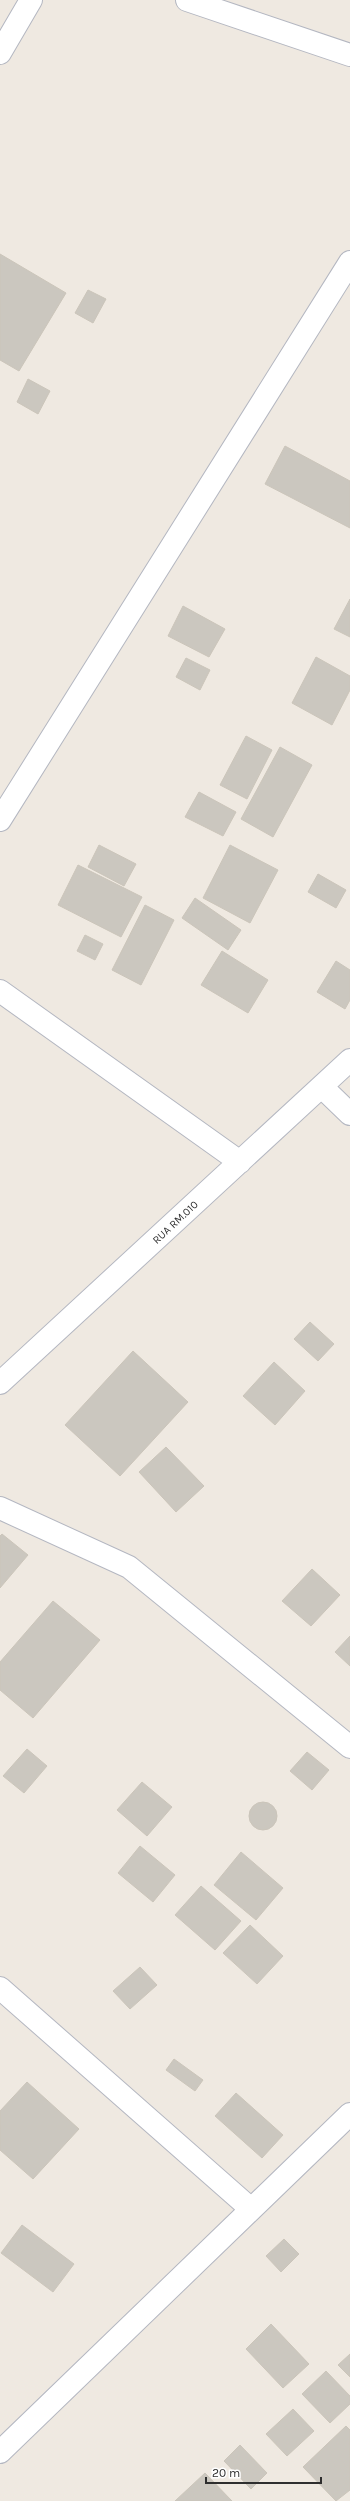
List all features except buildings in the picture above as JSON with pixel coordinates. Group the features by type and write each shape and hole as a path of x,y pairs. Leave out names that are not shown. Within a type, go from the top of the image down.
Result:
{"street":[{"path":"0,53 31,0"},
{"path":"186,0 350,55"},
{"path":"0,820 350,262"},
{"path":"0,991 240,1162"},
{"name":"RUA RM.010","path":"0,1383 350,1060"},
{"path":"322,1087 350,1114"},
{"path":"0,1508 129,1567 350,1747"},
{"path":"0,1988 251,2209"},
{"path":"0,2452 350,2114"}]}
